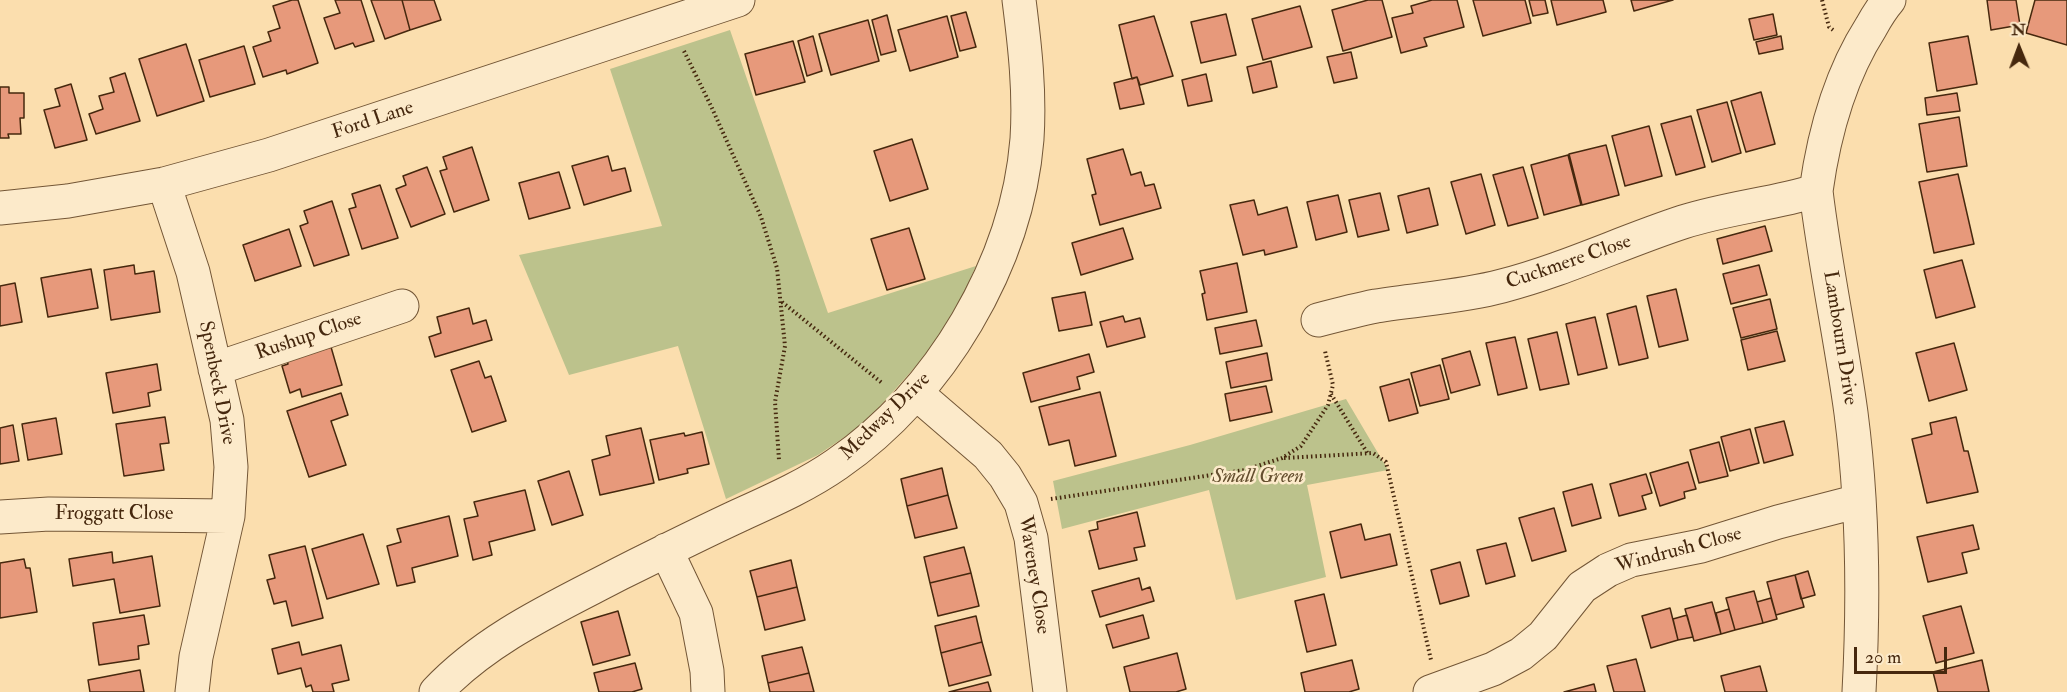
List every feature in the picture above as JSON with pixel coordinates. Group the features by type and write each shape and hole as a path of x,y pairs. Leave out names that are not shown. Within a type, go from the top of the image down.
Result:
{"street":[{"name":"Ford Lane","path":"0,208 68,201 164,184 269,155 738,0"},
{"name":"Medway Drive","path":"436,692 449,678 489,645 547,612 666,550 786,493 837,464 912,397 948,350 982,292 995,267 1015,208 1028,119 1028,73 1019,0"},
{"name":"Lambourn Drive","path":"1859,692 1862,606 1859,501 1851,414 1816,191 1831,111 1856,50 1889,0"},
{"name":"Spenbeck Drive","path":"164,184 193,272 227,420 231,467 228,516 196,657 192,692"},
{"name":"Cuckmere Close","path":"1318,320 1373,307 1472,293 1503,286 1698,218 1816,191"},
{"name":"Rushup Close","path":"215,369 402,306"},
{"name":"Waveney Close","path":"912,397 959,427 988,455 1009,482 1021,503 1031,538 1050,692"},
{"name":"Windrush Close","path":"1434,691 1493,669 1521,654 1543,636 1582,587 1608,570 1631,560 1712,544 1778,522 1859,501"},
{"name":"Froggatt Close","path":"0,517 49,514 228,516"},
{"path":"666,550 696,613 707,671 708,692"}],"path":[{"path":"671,22 761,217 777,268 785,346 775,402 779,466 786,493"},
{"path":"782,302 819,334 912,397"},
{"path":"1021,503 1245,470 1282,458 1301,446 1328,405 1333,385 1318,320"},
{"path":"1331,393 1368,454"},
{"path":"1282,458 1373,453 1386,462 1434,691"}],"green space":[{"path":"730,30 828,313 976,266 951,322 916,366 865,423 818,455 726,499 678,346 569,375 519,255 662,226 610,69"},
{"name":"Small Green","path":"1346,399 1388,470 1307,485 1326,577 1236,600 1209,490 1062,529 1053,481 1190,445"}],"building":[{"path":"298,0 318,63 287,74 286,70 263,77 253,47 271,41 268,32 280,28 273,6"},
{"path":"335,0 361,0 374,41 355,47 353,43 335,49 324,18 340,13"},
{"path":"371,0 402,0 410,30 385,39"},
{"path":"402,0 434,0 441,20 410,30"},
{"path":"1368,0 1382,0 1392,37 1343,51 1332,10"},
{"path":"1432,0 1457,0 1464,27 1424,38 1427,46 1401,53 1392,18 1413,13 1411,6"},
{"path":"1473,0 1525,0 1531,23 1483,36"},
{"path":"1529,0 1545,0 1548,13 1533,16"},
{"path":"1551,0 1603,0 1606,12 1557,25"},
{"path":"1631,0 1673,0 1634,11"},
{"path":"1987,0 2016,0 2020,25 1991,30"},
{"path":"2035,0 2067,0 2067,45 2026,33"},
{"path":"1300,6 1312,47 1263,60 1252,19"},
{"path":"966,12 976,47 960,51 951,16"},
{"path":"1226,14 1236,55 1201,63 1191,22"},
{"path":"1773,14 1777,35 1754,40 1749,19"},
{"path":"887,15 896,51 881,55 872,20"},
{"path":"947,16 958,57 910,71 898,30"},
{"path":"1154,16 1173,76 1140,85 1137,77 1132,79 1119,25"},
{"path":"868,20 879,61 831,75 819,34"},
{"path":"813,36 822,71 807,76 798,41"},
{"path":"1781,36 1783,49 1759,54 1756,42"},
{"path":"1968,36 1977,84 1937,91 1929,43"},
{"path":"793,41 805,82 756,95 745,54"},
{"path":"186,44 204,101 157,116 139,59"},
{"path":"244,46 255,84 210,97 199,60"},
{"path":"1351,52 1357,78 1334,83 1327,57"},
{"path":"1271,61 1277,87 1253,93 1247,67"},
{"path":"125,73 140,121 96,134 89,114 103,109 99,96 114,92 110,78"},
{"path":"1206,74 1212,101 1188,106 1182,80"},
{"path":"1137,77 1144,104 1120,109 1114,83"},
{"path":"71,84 87,140 55,148 44,110 60,106 55,89"},
{"path":"0,87 9,87 9,93 24,93 24,118 20,118 21,134 8,134 9,138 0,138"},
{"path":"1761,92 1775,144 1746,152 1731,101"},
{"path":"1957,93 1960,111 1927,115 1925,98"},
{"path":"1727,102 1741,153 1712,162 1697,110"},
{"path":"1691,116 1705,167 1676,175 1661,124"},
{"path":"1959,117 1967,166 1927,172 1919,124"},
{"path":"1649,126 1662,176 1625,186 1612,136"},
{"path":"912,139 928,189 890,201 874,151"},
{"path":"1606,145 1619,195 1582,205 1569,154"},
{"path":"472,147 489,200 454,212 440,171 447,169 443,157"},
{"path":"1123,149 1131,175 1141,172 1145,186 1154,184 1161,208 1100,225 1092,195 1096,194 1087,159"},
{"path":"1568,155 1581,205 1544,215 1531,165"},
{"path":"608,156 612,171 625,168 631,191 584,205 572,166"},
{"path":"427,167 445,214 411,227 396,189 406,185 403,176"},
{"path":"1523,167 1538,218 1508,226 1493,175"},
{"path":"559,172 570,208 529,219 519,183"},
{"path":"1481,174 1495,225 1466,234 1451,182"},
{"path":"1958,174 1974,244 1934,253 1919,182"},
{"path":"380,185 398,238 362,249 349,209 356,207 352,194"},
{"path":"1429,188 1438,225 1407,233 1398,196"},
{"path":"1380,193 1389,230 1358,237 1349,200"},
{"path":"1338,195 1347,232 1316,240 1307,202"},
{"path":"1254,200 1258,215 1287,207 1297,247 1265,255 1264,250 1243,255 1230,205"},
{"path":"332,201 349,255 314,266 300,226 308,223 304,211"},
{"path":"1765,226 1772,251 1723,264 1717,239"},
{"path":"909,228 925,279 887,290 871,239"},
{"path":"1123,228 1133,259 1081,275 1072,243"},
{"path":"289,229 301,266 255,281 243,245"},
{"path":"1962,260 1975,307 1936,318 1924,270"},
{"path":"1237,263 1247,312 1207,320 1202,294 1205,293 1200,271"},
{"path":"134,265 135,274 154,271 160,312 111,320 104,270"},
{"path":"1759,265 1767,295 1731,304 1723,274"},
{"path":"91,269 98,308 48,317 41,278"},
{"path":"15,283 22,322 0,326 0,286"},
{"path":"1676,289 1688,340 1659,347 1647,296"},
{"path":"1085,292 1092,325 1059,331 1052,298"},
{"path":"1770,299 1777,329 1741,338 1733,308"},
{"path":"1636,306 1648,358 1619,365 1607,314"},
{"path":"469,308 473,324 486,320 492,340 435,357 429,337 441,333 437,317"},
{"path":"1123,316 1125,322 1140,318 1145,337 1107,347 1100,322"},
{"path":"1595,317 1607,368 1578,375 1566,324"},
{"path":"1256,320 1262,346 1220,354 1215,328"},
{"path":"1777,331 1785,361 1748,370 1741,340"},
{"path":"1557,332 1569,384 1540,390 1528,339"},
{"path":"1515,337 1527,388 1498,395 1486,343"},
{"path":"1954,343 1967,390 1929,401 1916,353"},
{"path":"331,347 342,385 302,397 300,389 290,393 282,366 288,364 287,360"},
{"path":"1470,351 1480,385 1451,393 1442,359"},
{"path":"1267,353 1272,380 1231,388 1226,362"},
{"path":"1089,354 1094,372 1077,377 1080,389 1031,402 1023,373"},
{"path":"479,361 485,378 491,376 506,421 472,432 451,370"},
{"path":"157,364 161,390 148,393 150,406 113,413 106,373"},
{"path":"1440,365 1449,399 1420,406 1411,373"},
{"path":"1409,379 1418,413 1389,421 1380,387"},
{"path":"1266,386 1272,412 1230,421 1225,394"},
{"path":"1100,392 1116,456 1075,466 1069,440 1049,445 1039,407"},
{"path":"341,393 348,415 331,421 346,465 309,477 287,411"},
{"path":"165,417 169,443 160,444 164,470 124,476 116,424"},
{"path":"1956,417 1964,451 1968,451 1978,492 1927,503 1912,439 1932,434 1930,423"},
{"path":"56,418 62,454 28,460 22,424"},
{"path":"1784,421 1793,455 1764,463 1755,428"},
{"path":"13,425 19,461 0,464 0,428"},
{"path":"641,428 654,483 600,495 592,460 610,455 606,436"},
{"path":"1750,429 1759,463 1730,471 1721,437"},
{"path":"702,432 709,464 687,469 688,473 659,480 650,440"},
{"path":"1719,442 1728,476 1699,483 1690,450"},
{"path":"1688,462 1696,489 1684,492 1685,498 1660,506 1650,473"},
{"path":"942,468 948,495 907,506 901,479"},
{"path":"569,471 583,515 552,525 538,481"},
{"path":"1646,474 1652,493 1642,496 1646,509 1619,516 1610,484"},
{"path":"1592,484 1601,518 1572,526 1563,492"},
{"path":"525,490 535,530 489,542 492,555 473,560 464,519 478,516 474,502"},
{"path":"948,495 957,528 915,538 907,506"},
{"path":"1554,508 1566,551 1532,561 1519,518"},
{"path":"1137,512 1145,546 1134,548 1137,560 1099,569 1089,531 1098,529 1097,522"},
{"path":"449,516 458,556 412,568 415,582 397,586 387,546 401,542 397,529"},
{"path":"1361,524 1365,540 1390,534 1397,565 1341,578 1330,532"},
{"path":"1973,525 1979,549 1962,553 1967,573 1928,582 1917,537"},
{"path":"363,534 379,584 327,599 312,549"},
{"path":"1506,543 1515,576 1486,584 1477,550"},
{"path":"305,546 323,618 292,626 286,601 274,604 267,580 275,578 269,555"},
{"path":"964,547 971,573 930,583 924,557"},
{"path":"112,552 113,563 152,556 160,606 120,613 114,579 73,586 69,559"},
{"path":"24,559 26,568 30,568 37,612 0,618 0,563"},
{"path":"791,560 797,587 757,597 750,571"},
{"path":"1460,562 1469,596 1440,604 1431,570"},
{"path":"1808,571 1815,595 1801,599 1795,575"},
{"path":"971,573 979,606 938,616 930,583"},
{"path":"1795,575 1804,607 1776,615 1767,582"},
{"path":"1139,578 1142,590 1150,587 1154,601 1100,617 1092,591"},
{"path":"797,587 805,620 765,630 757,597"},
{"path":"1754,591 1763,623 1735,630 1726,598"},
{"path":"1324,594 1336,645 1307,652 1295,601"},
{"path":"1771,598 1777,619 1763,623 1757,602"},
{"path":"1712,602 1721,634 1694,641 1685,609"},
{"path":"1961,606 1974,653 1936,663 1923,616"},
{"path":"1670,608 1678,640 1651,648 1642,616"},
{"path":"1729,609 1735,630 1721,634 1716,613"},
{"path":"618,611 630,655 593,665 581,622"},
{"path":"144,615 149,644 138,646 139,659 99,665 93,623"},
{"path":"1143,615 1149,638 1113,648 1106,625"},
{"path":"1687,615 1693,637 1678,640 1673,619"},
{"path":"976,616 982,642 941,653 935,626"},
{"path":"299,642 302,655 341,645 349,680 332,684 334,692 313,692 311,685 306,687 301,668 278,674 272,649"},
{"path":"982,642 991,675 949,686 941,653"},
{"path":"802,647 809,673 768,683 762,656"},
{"path":"1177,653 1186,689 1176,692 1130,692 1124,667"},
{"path":"1636,659 1645,692 1614,692 1607,666"},
{"path":"1352,660 1359,689 1349,692 1305,692 1301,673"},
{"path":"1982,660 1989,692 1938,692 1933,672"},
{"path":"635,663 642,689 632,692 599,692 594,673"},
{"path":"1760,666 1767,692 1725,692 1721,676"},
{"path":"140,670 144,692 90,692 88,680"},
{"path":"809,673 814,692 770,692 768,683"},
{"path":"988,682 991,692 949,692"},
{"path":"1594,684 1596,692 1564,692"}]}
